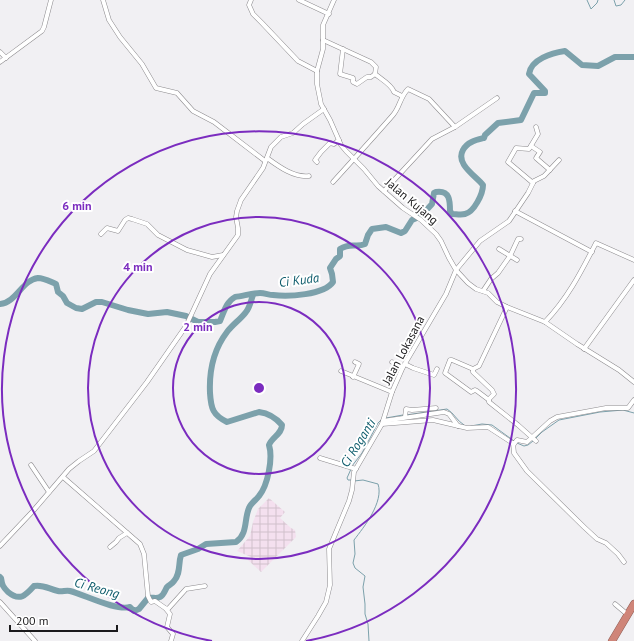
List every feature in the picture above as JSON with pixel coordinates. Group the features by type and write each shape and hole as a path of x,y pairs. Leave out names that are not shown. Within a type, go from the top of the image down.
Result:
{"highway":[{"path":"612,641 634,604"}],"street":[{"path":"0,62 42,31 51,0"},
{"path":"103,0 109,20 120,37 142,64 156,88 177,93 193,111 214,122 266,159 292,173 309,176"},
{"path":"251,0 249,5 254,14 283,46 298,61 317,70"},
{"path":"299,0 329,14"},
{"name":"Jalan Kujang","path":"334,0 323,25 323,49 317,70 317,91 321,104 346,151 384,191 407,211 421,220 436,234 456,270 468,284 491,295 497,302 507,307 545,322 584,349 619,370 634,382"},
{"path":"323,40 374,65 376,67 375,74"},
{"path":"343,49 340,74 353,78 353,82 357,84 367,77 371,77 375,74"},
{"path":"0,52 6,58"},
{"path":"375,74 386,82 394,92 402,96"},
{"path":"333,182 394,114 402,96 408,89 428,99 455,127"},
{"path":"384,191 432,139 455,127 497,98"},
{"path":"0,546 75,464 94,451 148,382 188,321 206,280 238,232 236,217 241,200 259,175 271,147 281,137 293,133 324,109"},
{"path":"536,126 538,134 529,149 516,148 508,162 533,183 537,179 544,176 558,160"},
{"path":"317,162 315,160 325,147 330,143 334,144 339,140"},
{"path":"530,146 539,151 536,158 550,170"},
{"name":"Jalan Lokasana","path":"302,641 326,602 330,585 329,555 331,544 349,501 353,481 353,467 383,421 392,392 404,366 446,294 456,270 480,241 506,223 528,193 533,183"},
{"path":"515,212 592,252"},
{"path":"101,234 107,228 118,231 125,220 130,218 147,224 158,235 187,250 212,257 223,255"},
{"path":"483,291 510,256 518,239 521,239"},
{"path":"545,322 563,302 596,243 634,260"},
{"path":"499,249 517,260"},
{"path":"584,349 634,280"},
{"path":"507,307 479,366 473,369 450,360 445,373 471,392 475,390 477,391 534,439"},
{"path":"353,377 358,364 355,362"},
{"path":"392,362 434,375 437,369"},
{"path":"473,369 474,374 492,390 494,394 489,400"},
{"path":"341,372 392,392"},
{"path":"383,421 435,420 469,428 489,427 515,442 527,442 534,439 550,421 557,417 606,408 628,408 634,400"},
{"path":"405,415 405,410 407,409 447,412 458,426"},
{"path":"383,421 405,415 434,410"},
{"path":"515,442 514,454 528,471 584,527 597,539 606,543 624,562"},
{"path":"320,458 353,467"},
{"path":"31,465 49,492"},
{"path":"63,477 140,544 144,554 149,598 152,602 155,601 166,609 170,614 167,627 173,634 171,641"},
{"path":"110,547 119,538 127,533"},
{"path":"166,609 186,589 205,586"},
{"path":"0,602 35,641"},
{"path":"615,604 628,615"}],"shaded area":[{"path":"269,498 285,512 280,518 295,530 296,537 261,572 248,560 251,557 237,551 250,536 258,509"}],"waterway":[{"path":"587,0 591,9 598,0"},
{"path":"614,0 616,6 621,5 625,0"},
{"name":"Ci Kuda","path":"0,304 11,299 32,280 40,278 56,284 58,292 63,296 67,303 76,308 82,309 96,302 102,302 148,314 167,312 186,316 198,322 215,322 220,321 227,304 235,297 254,293 280,296 296,295 322,290 333,282 330,268 340,256 340,249 350,245 365,244 372,229 386,227 401,233 405,231 412,220 421,216 432,204 434,193 441,192 447,194 450,211 452,214 465,214 472,210 480,198 483,185 464,165 461,155 463,150 469,143 484,138 485,135 498,123 521,120 534,93 545,93 545,91 529,74 534,64 538,61 548,55 565,51 582,65 598,66 615,57 634,57"},
{"name":"Ci Reong","path":"0,577 5,589 16,597 22,596 34,586 40,586 58,591 70,591 109,605 124,608 130,607 134,611 139,609 148,598 157,598 162,595 167,587 176,578 181,555 198,549 206,544 236,542 240,539 244,531 247,512 265,485 270,464 269,445 279,433 282,425 271,416 259,412 227,422 222,419 216,414 212,407 210,399 210,377 213,361 222,339 247,310 253,295"},
{"name":"Ci Roganti","path":"406,415 447,409 464,425"},
{"name":"Ci Roganti","path":"535,439 559,420 600,412 623,410 634,413"},
{"name":"Ci Roganti","path":"386,418 403,415"},
{"name":"Ci Roganti","path":"352,466 362,453 381,420"},
{"name":"Ci Roganti","path":"471,426 482,424 492,425 514,441"},
{"name":"Ci Roganti","path":"517,443 524,446 533,441"},
{"name":"Ci Roganti","path":"351,469 347,478 348,480 351,480"},
{"name":"Ci Roganti","path":"354,481 363,480 378,484 379,491 376,506 372,514 354,540 355,554 353,563 355,568 365,576 363,587 369,641"}]}
